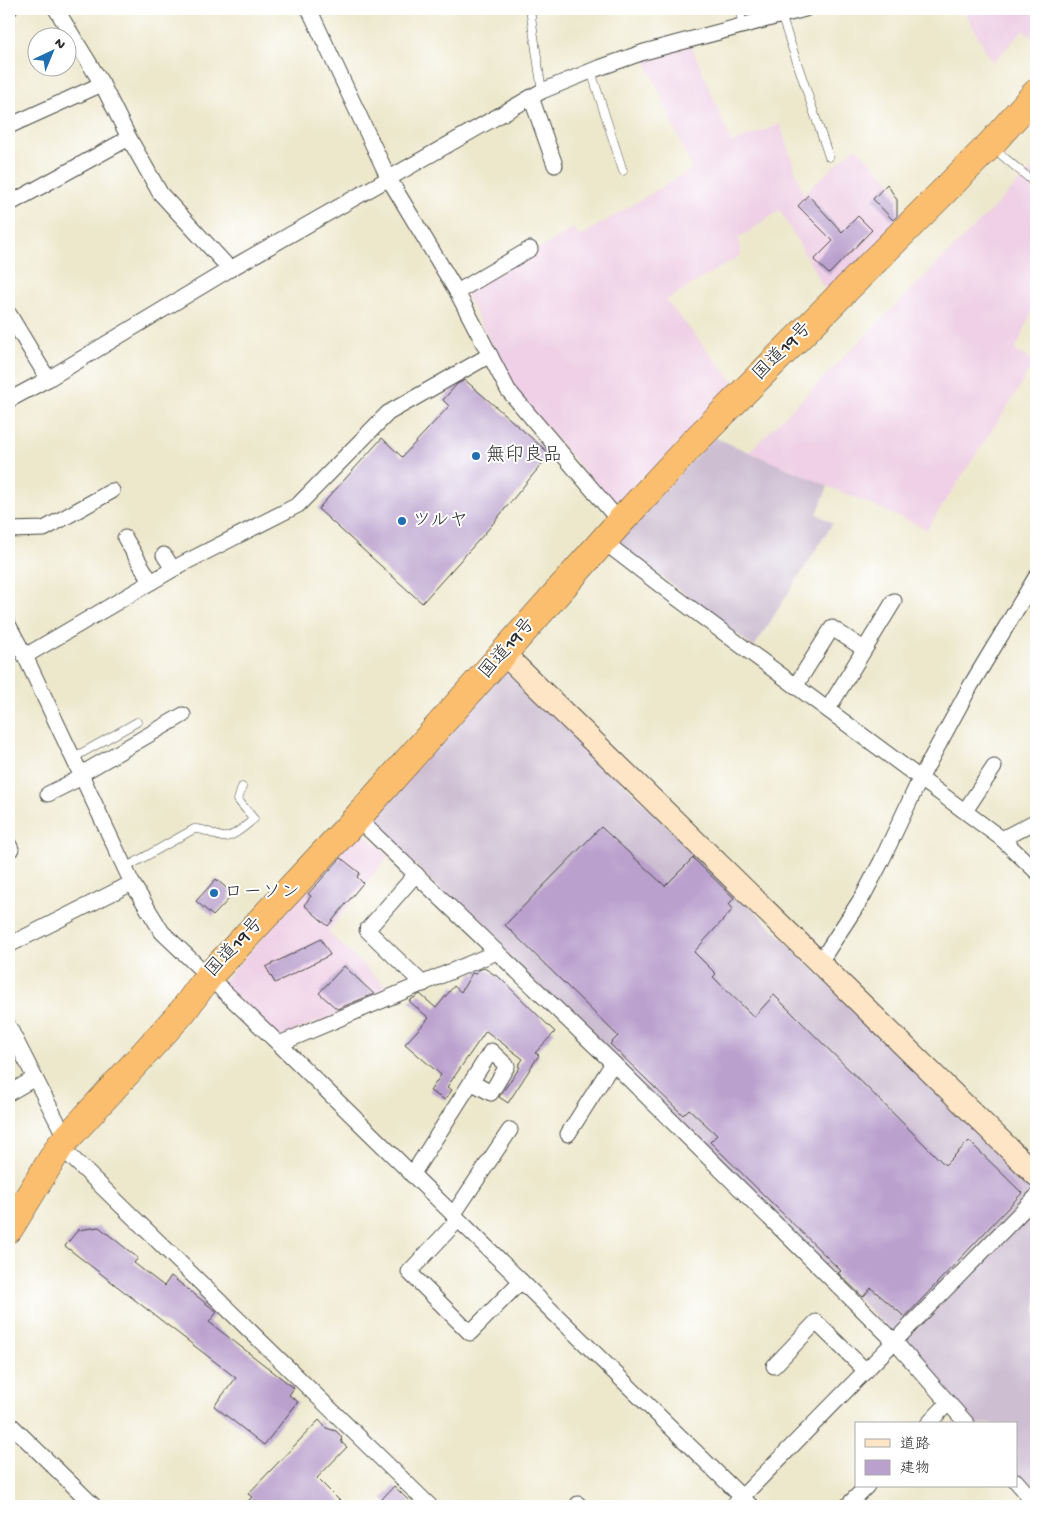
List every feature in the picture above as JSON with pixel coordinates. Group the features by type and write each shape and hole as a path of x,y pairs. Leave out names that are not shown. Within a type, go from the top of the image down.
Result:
{"highway":[{"name":"国道19号","path":"9,1229 64,1141 183,1011 208,977 357,818 612,531 705,430 1035,99"}],"street":[{"path":"56,9 102,84 129,138 160,193 230,269"},
{"path":"309,9 389,179 457,292 508,390 612,531 670,592 921,777 1002,839 1036,871"},
{"path":"9,400 48,379 230,269 537,94 591,71 644,52 805,9"},
{"path":"9,126 102,84"},
{"path":"537,94 555,166"},
{"path":"9,204 129,138"},
{"path":"457,292 530,249"},
{"path":"9,314 48,379"},
{"path":"25,656 173,569 298,505 388,413 490,355"},
{"path":"9,530 44,529 102,491"},
{"path":"125,538 151,582"},
{"path":"164,554 173,569"},
{"path":"820,962 863,896 921,777 971,685 1036,577"},
{"path":"828,709 894,600"},
{"path":"9,626 12,641 25,656 132,883 162,932 521,1281 742,1503 866,1371 1036,1197"},
{"path":"796,685 832,628 864,649"},
{"path":"504,654 1036,1175"},
{"path":"48,793 183,715"},
{"path":"965,811 994,767"},
{"path":"357,818 613,1063 895,1342 965,1422"},
{"path":"1002,839 1036,821"},
{"path":"416,874 367,930 423,984"},
{"path":"9,945 132,883"},
{"path":"279,1044 497,952"},
{"path":"9,1027 61,1129 64,1141 430,1506"},
{"path":"568,1134 613,1063"},
{"path":"9,1093 35,1078"},
{"path":"412,1175 471,1082"},
{"path":"510,1130 456,1218 409,1272 470,1333 521,1281"},
{"path":"774,1366 816,1322 866,1371"},
{"path":"930,1422 948,1402"},
{"path":"9,1423 94,1506"},
{"path":"1018,1483 1036,1504"},
{"path":"847,1506 865,1488"}],"lane":[{"path":"530,9 537,94"},
{"path":"739,9 744,25"},
{"path":"780,15 829,157"},
{"path":"591,71 623,170"},
{"path":"990,145 1036,184"},
{"path":"73,758 137,722"},
{"path":"125,868 194,828 202,828 221,837 228,837 254,819 238,800 242,787"}],"shaded area":[{"path":"963,9 1036,9 1036,40 1023,30 993,63"},
{"path":"691,45 732,143 780,124 803,194 856,147 893,184 899,197 898,207 906,216 827,293 780,210 739,238 741,255 666,300 735,384 618,506 613,504 518,395 465,293 574,228 579,237 692,169 645,59"},
{"path":"1036,165 1036,301 1015,351 1034,361 1014,397 927,529 749,452"},
{"path":"714,437 828,486 817,514 833,523 754,647 620,545 619,538"},
{"path":"502,671 509,671 1032,1182 1034,1191 894,1334 370,821"},
{"path":"360,830 389,855 328,932 392,992 278,1038 222,983"},
{"path":"1036,1210 1036,1492 1018,1472 1018,1422 974,1422 903,1342"}],"building":[{"path":"887,184 897,200 897,216 893,220 873,199"},
{"path":"808,195 842,232 858,216 872,230 829,274 814,260 833,241 798,206"},
{"path":"465,380 550,454 486,532 422,603 318,509 382,438 402,457 449,406 443,400 457,384"},
{"path":"601,827 665,886 693,858 734,898 729,904 733,909 694,952 716,974 713,977 754,1017 774,995 945,1165 969,1141 1022,1193 905,1317 871,1288 863,1297 838,1273 841,1271 710,1142 717,1135 689,1109 683,1115 610,1044 618,1036 505,925"},
{"path":"341,858 360,873 357,877 363,883 328,926 304,905 311,896 308,894"},
{"path":"216,879 231,892 228,895 230,898 213,916 196,901"},
{"path":"321,939 330,955 275,983 266,967"},
{"path":"344,966 374,994 337,1009 319,993"},
{"path":"484,968 500,978 555,1032 535,1053 539,1055 508,1103 499,1097 520,1067 518,1066 523,1059 486,1031 447,1087 452,1090 445,1100 430,1091 441,1075 405,1044 429,1018 409,1001 420,994 436,1008 454,986 461,992 472,973 476,974 478,970"},
{"path":"99,1227 138,1258 134,1263 164,1286 171,1276 217,1312 209,1322 294,1388 289,1395 298,1402 264,1445 214,1406 236,1378 65,1246 78,1230"},
{"path":"319,1420 326,1428 336,1431 341,1436 342,1443 347,1447 317,1478 345,1506 254,1506 248,1501 252,1497 248,1494"},
{"path":"394,1486 414,1506 389,1506 382,1499"}],"place":[{"name":"無印良品","path":"476,456"},
{"name":"ツルヤ","path":"402,521"},
{"name":"ローソン","path":"214,893"}]}
